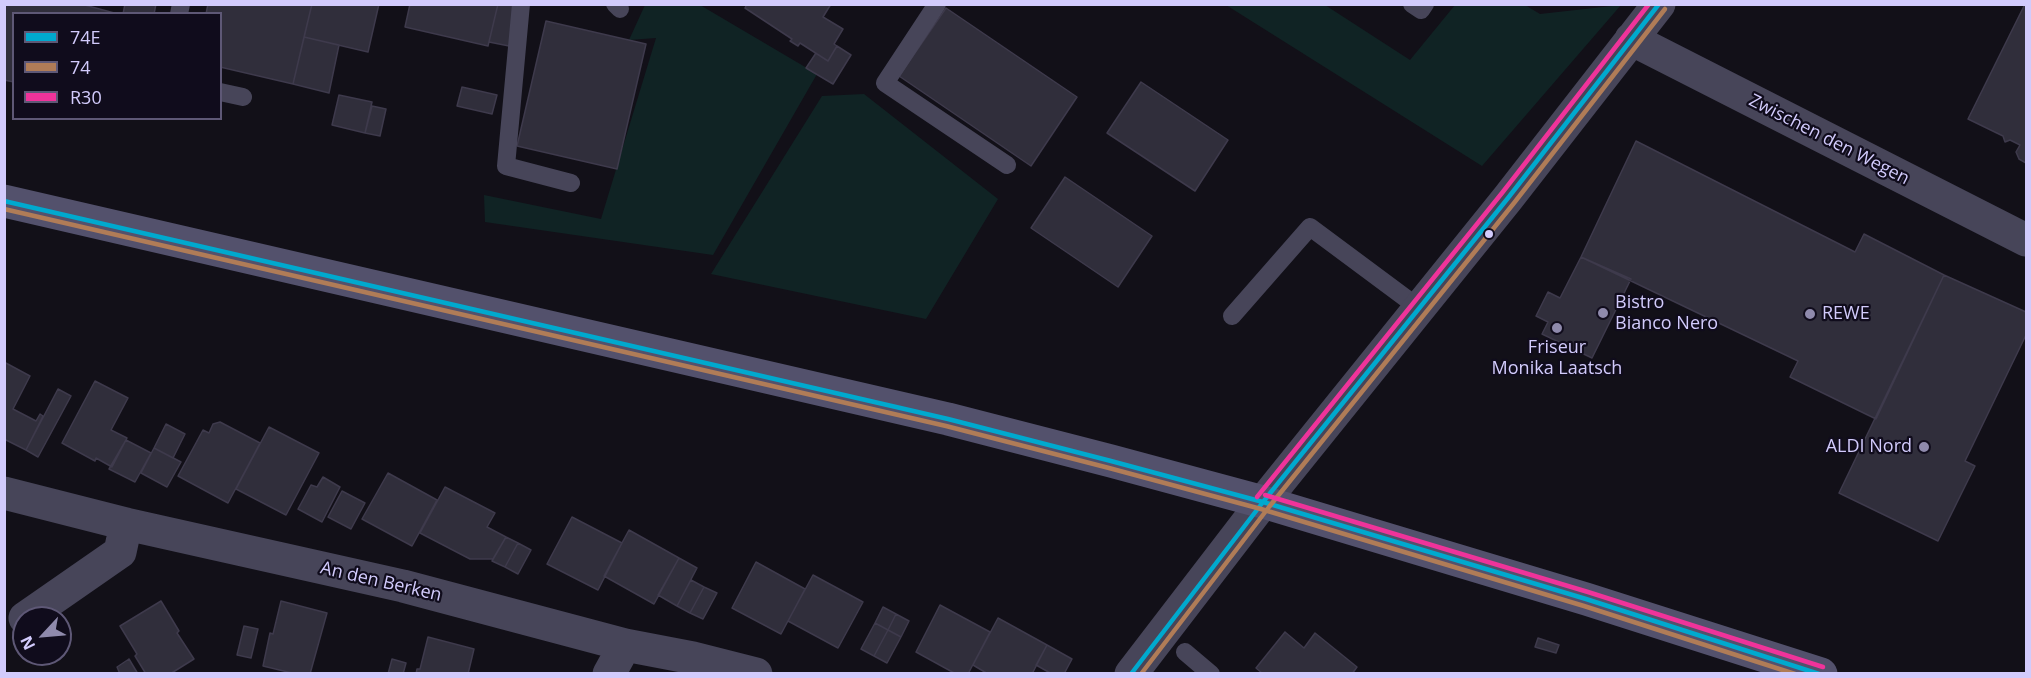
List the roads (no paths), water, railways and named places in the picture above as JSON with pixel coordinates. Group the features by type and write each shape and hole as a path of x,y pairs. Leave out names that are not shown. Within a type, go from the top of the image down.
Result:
{"main road":[{"path":"4,201 948,419 1263,502 1586,598 1821,674"}],"street":[{"path":"1131,674 1263,502 1508,198 1659,4"},
{"name":"Zwischen den Wegen","path":"1631,39 2026,240"},
{"name":"An den Berken","path":"4,493 126,524 403,586 625,645 693,658 756,674"},
{"path":"42,606 120,552 126,524"},
{"path":"609,674 625,645"}],"lane":[{"path":"521,4 506,166 571,183"},
{"path":"937,4 885,83 1007,165"},
{"path":"1412,4 1421,10 1425,4"},
{"path":"222,92 243,97"},
{"path":"1232,316 1310,227 1419,308"},
{"path":"1185,652 1211,674"}],"place":[{"name":"Bistro Bianco Nero","path":"1603,313"},
{"name":"REWE","path":"1810,314"},
{"name":"Friseur Monika Laatsch","path":"1557,328"},
{"name":"ALDI Nord","path":"1924,447"}]}
